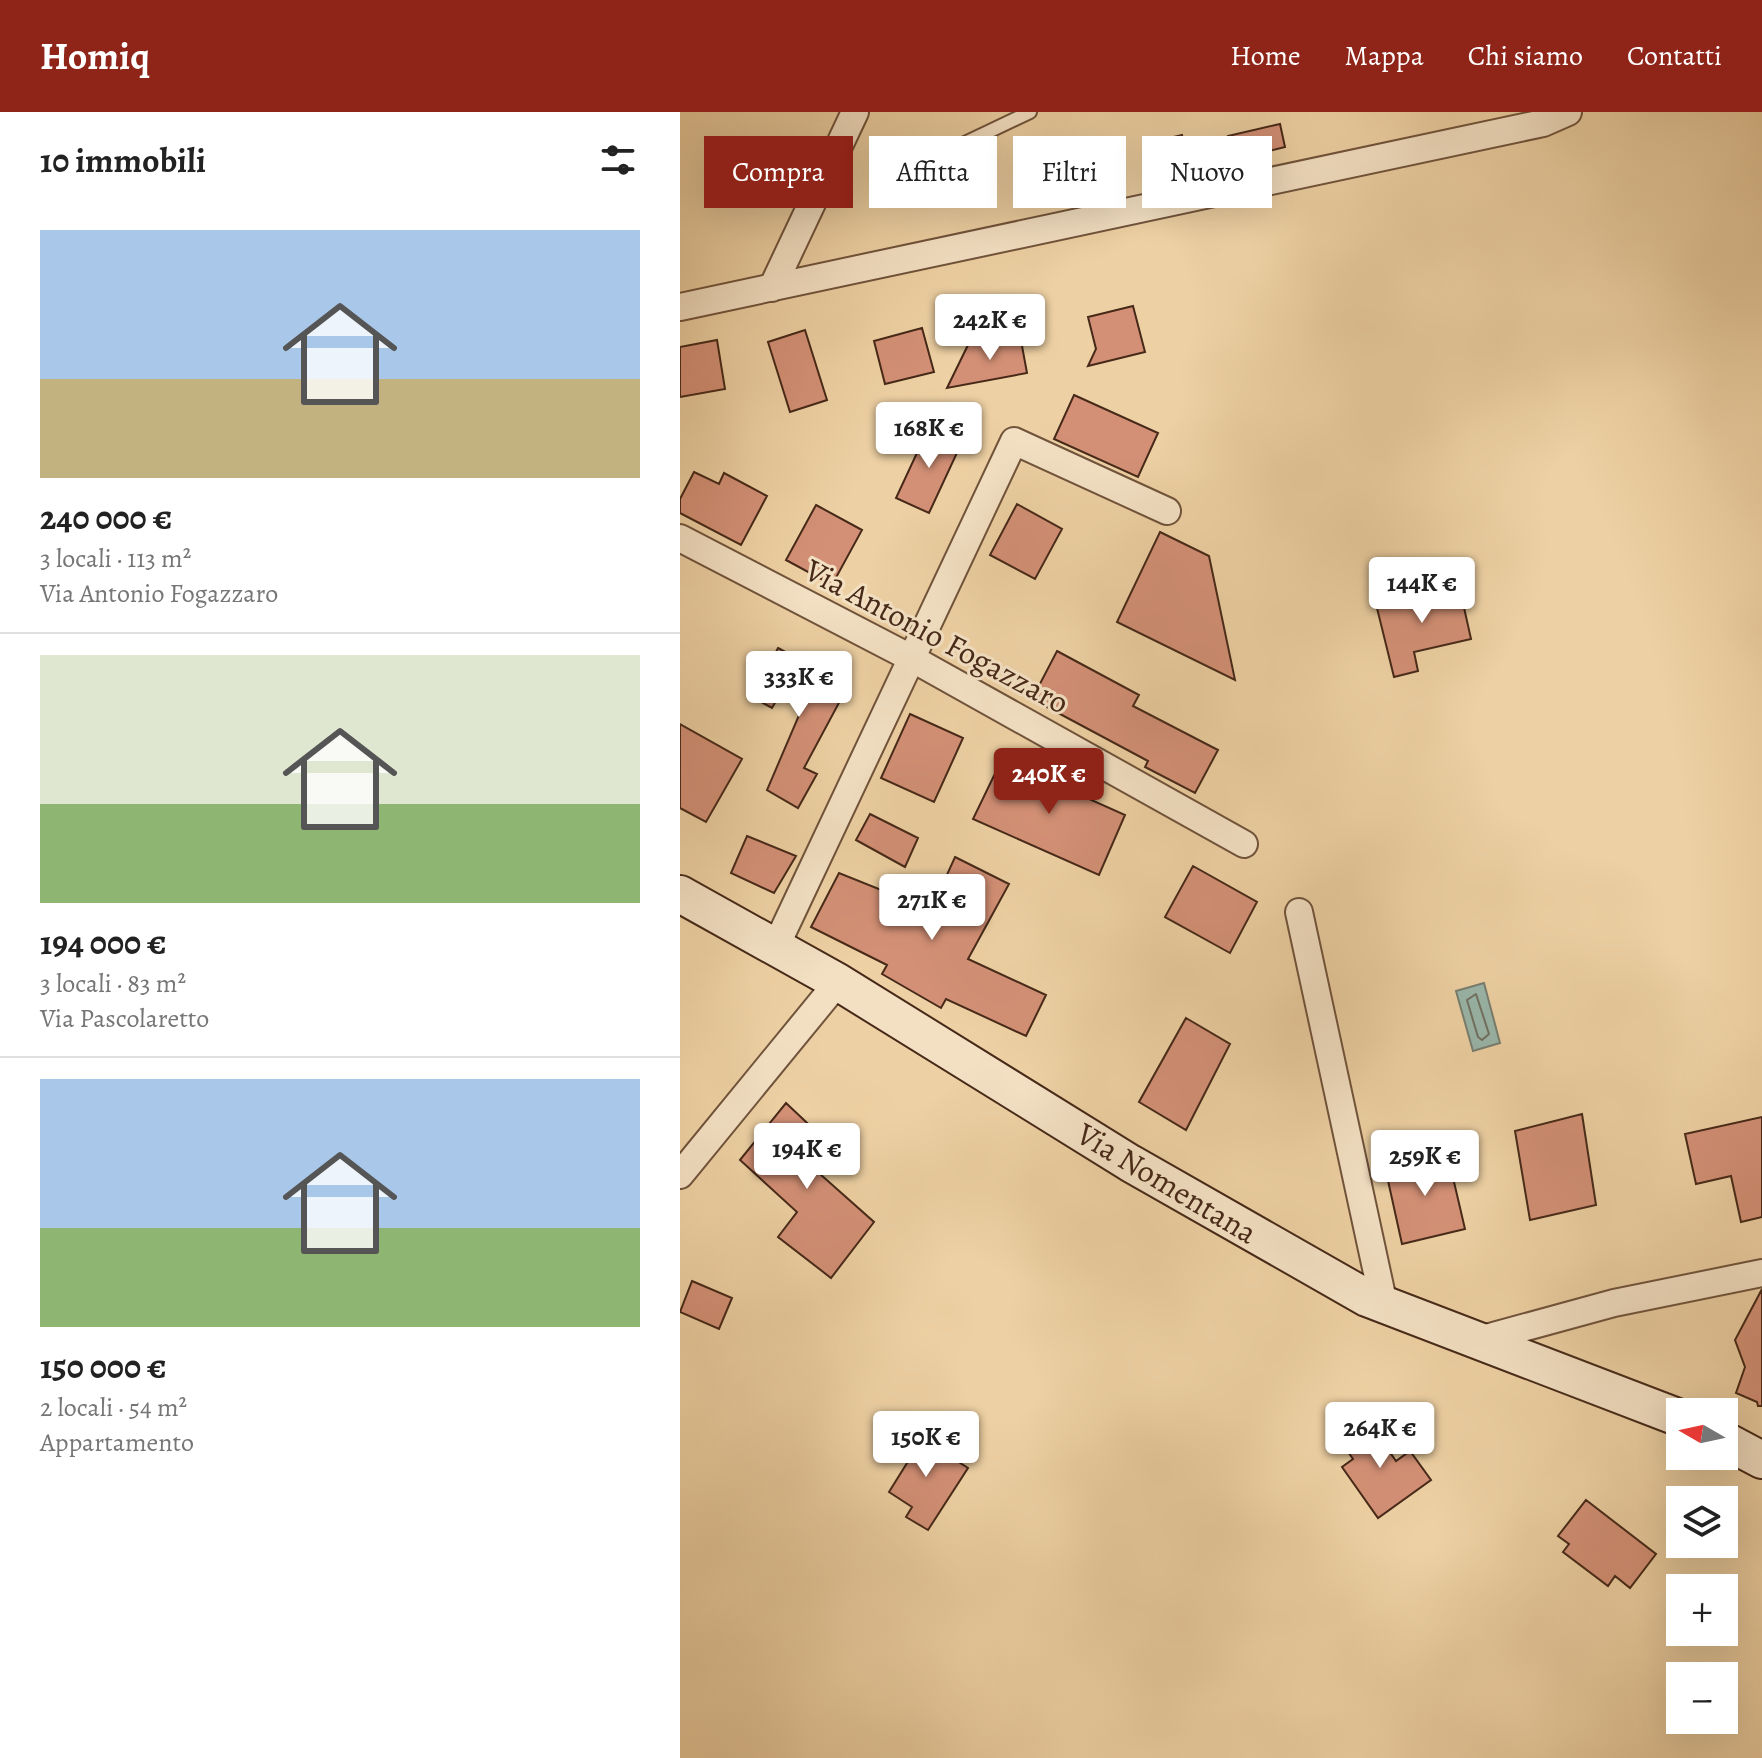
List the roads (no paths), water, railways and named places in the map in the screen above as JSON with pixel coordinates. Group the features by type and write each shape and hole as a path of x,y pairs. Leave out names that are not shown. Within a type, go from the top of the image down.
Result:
{"main road":[{"name":"Via Nomentana","path":"680,894 838,982 1130,1163 1384,1305 1666,1413"},
{"path":"1738,1447 1762,1460"}],"street":[{"path":"680,307 1568,112"},
{"path":"772,288 856,113"},
{"path":"776,946 1014,441 1167,511"},
{"name":"Via Antonio Fogazzaro","path":"680,538 911,658 1244,844"},
{"path":"1299,912 1384,1305"},
{"path":"680,1175 838,982"},
{"path":"1475,1341 1614,1303 1762,1273"}],"lane":[{"path":"980,136 1030,112"}],"water":[{"path":"1484,983 1500,1043 1473,1051 1456,991"}]}
